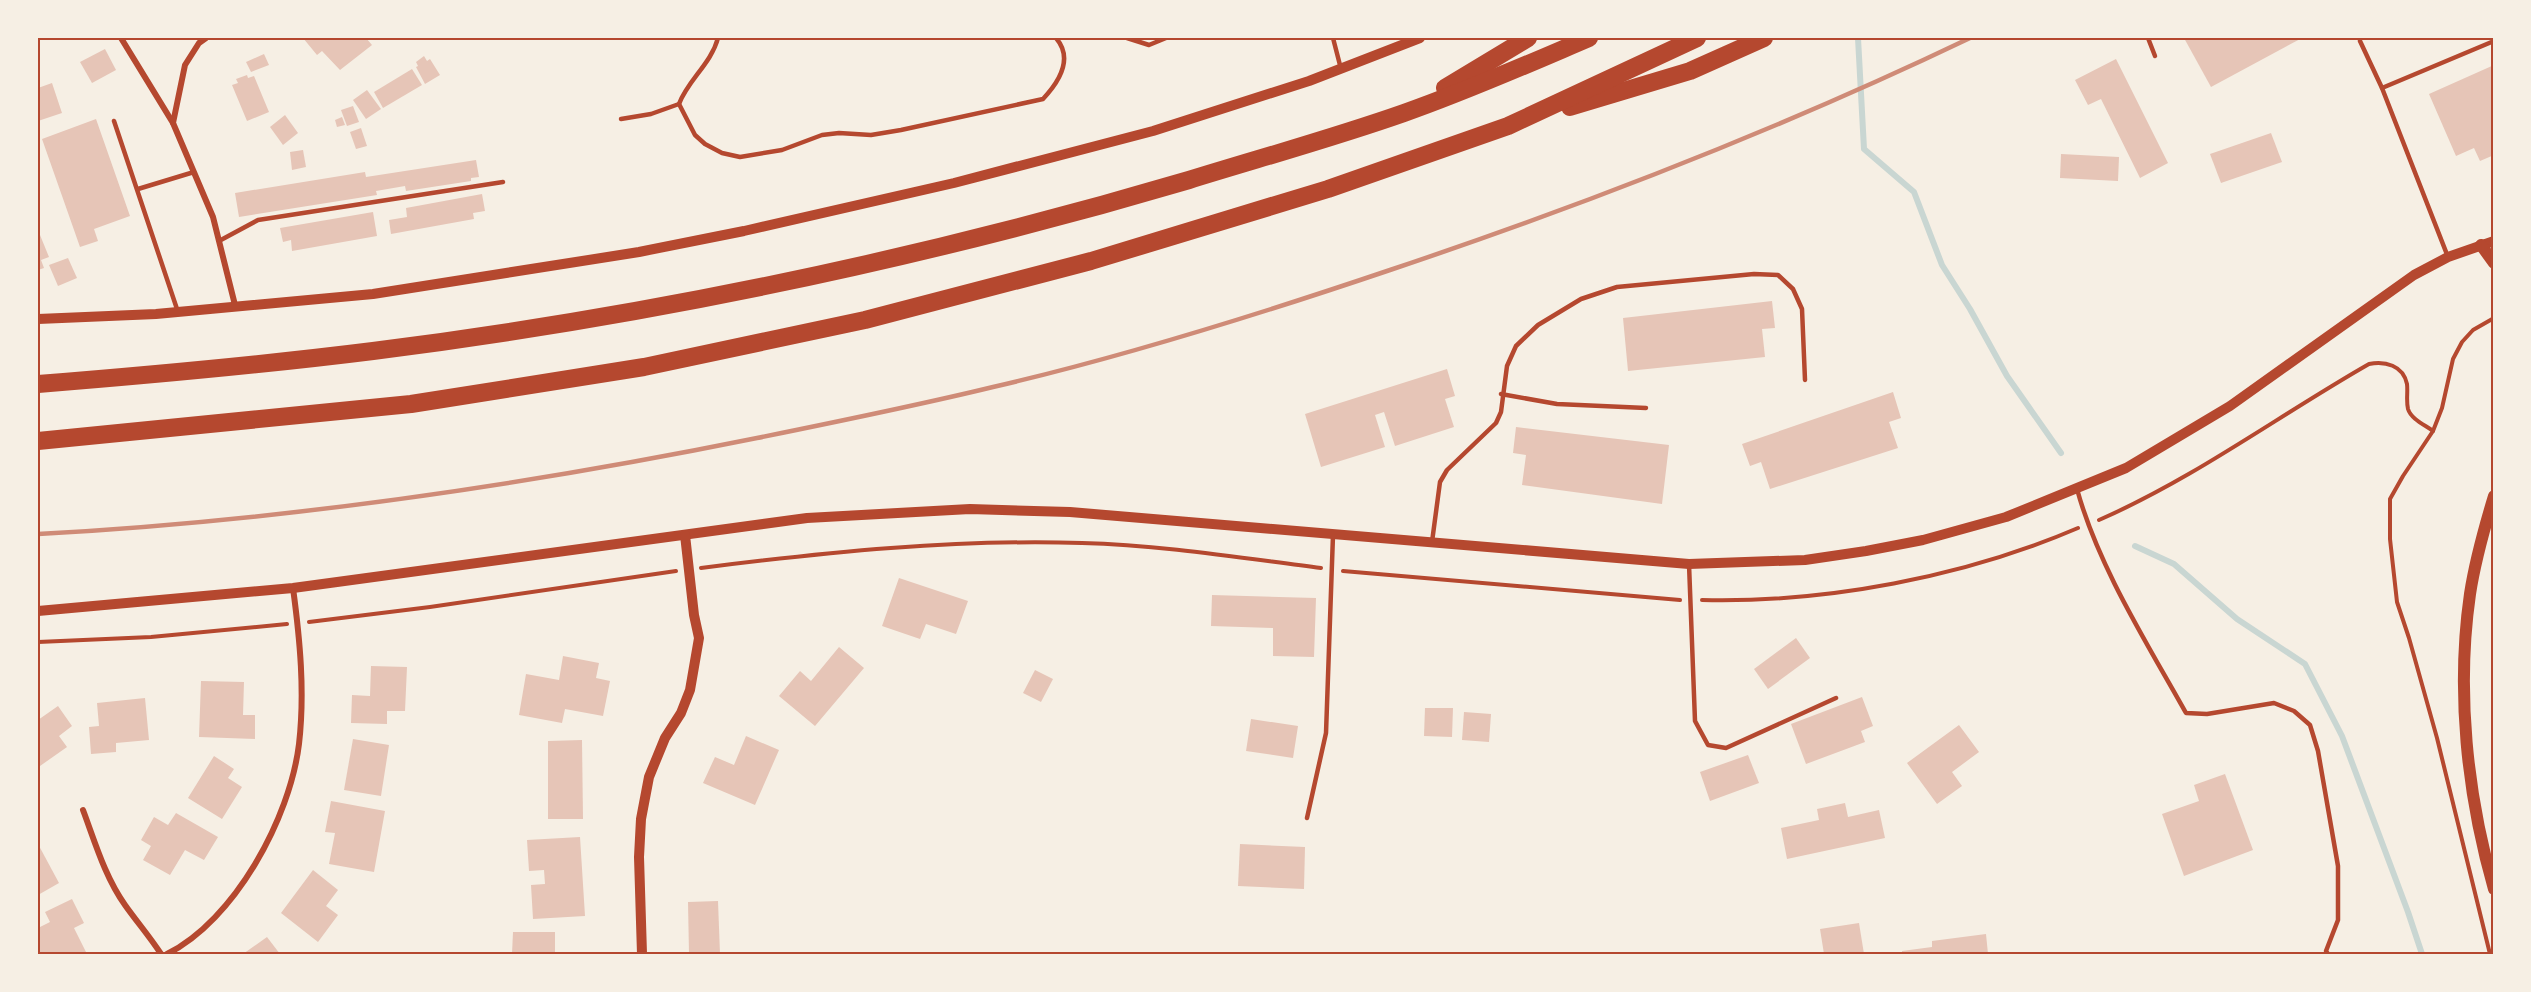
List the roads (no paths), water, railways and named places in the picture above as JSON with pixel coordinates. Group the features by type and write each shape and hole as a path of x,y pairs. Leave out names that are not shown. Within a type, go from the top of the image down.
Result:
{"highway":[{"path":"1404,113 1528,38"},
{"path":"38,384 202,370 373,351 542,327 711,297 850,268 1125,199 1404,113 1518,69 1589,38"},
{"path":"1508,126 1697,38"},
{"path":"38,441 411,404 644,367 865,320 1091,261 1328,189 1508,126 1690,71 1764,38"}],"main road":[{"path":"2481,245 2493,263"},
{"path":"2493,496 2470,595 2465,646 2465,697 2470,769 2475,808 2493,889"}],"street":[{"path":"121,38 173,123 194,172 213,217 235,305"},
{"path":"173,123 185,65 199,43 206,38"},
{"path":"38,319 178,312 373,294 639,252 768,226 954,183 1154,131 1341,69 1420,38"},
{"path":"38,611 293,588 807,518 970,509 1070,512 1689,564 1804,560 1866,551 1923,540 2006,517 2126,468 2230,406 2414,275 2448,257 2493,241"},
{"path":"642,954 639,857 641,819 649,777 665,738 681,713 690,690 699,638 694,615 685,535"},
{"path":"167,954 186,945 213,921 237,894 276,824 288,791 299,746 302,685 293,588"},
{"path":"83,810 109,878 161,954"}],"lane":[{"path":"621,119 651,114 679,104 688,85 708,61 718,38"},
{"path":"679,104 695,135 705,144 722,153 740,157 782,150 822,135 839,133 871,135 900,130 1043,99 1059,79 1064,67 1065,52 1056,38"},
{"path":"1127,38 1149,45 1167,38"},
{"path":"1333,38 1341,69"},
{"path":"2148,38 2155,56"},
{"path":"2360,41 2382,88 2448,257"},
{"path":"2382,88 2493,41"},
{"path":"114,121 178,312"},
{"path":"138,189 194,172"},
{"path":"219,241 258,220 502,182"},
{"path":"1432,542 1440,482 1447,470 1496,423 1501,412 1507,366 1516,345 1538,325 1581,299 1617,287 1754,274 1778,275 1792,289 1802,309 1805,380"},
{"path":"1502,394 1557,404 1646,408"},
{"path":"2077,489 2086,525 2141,633 2186,713 2207,714 2274,703 2294,711 2310,724 2318,751 2338,866 2338,920 2326,951 2328,954"},
{"path":"1307,818 1326,733 1333,533"},
{"path":"1689,564 1695,721 1708,745 1726,748 1836,698"}],"waterway":[{"path":"1858,38 1864,149 1914,192 1942,265 1970,309 2007,376 2061,453"},
{"path":"2135,546 2174,564 2237,619 2305,664 2342,736 2422,954"}],"railway":[{"path":"38,534 309,511 489,486 757,438 1043,375 1243,318 1537,219 1756,134 1970,38"}]}
